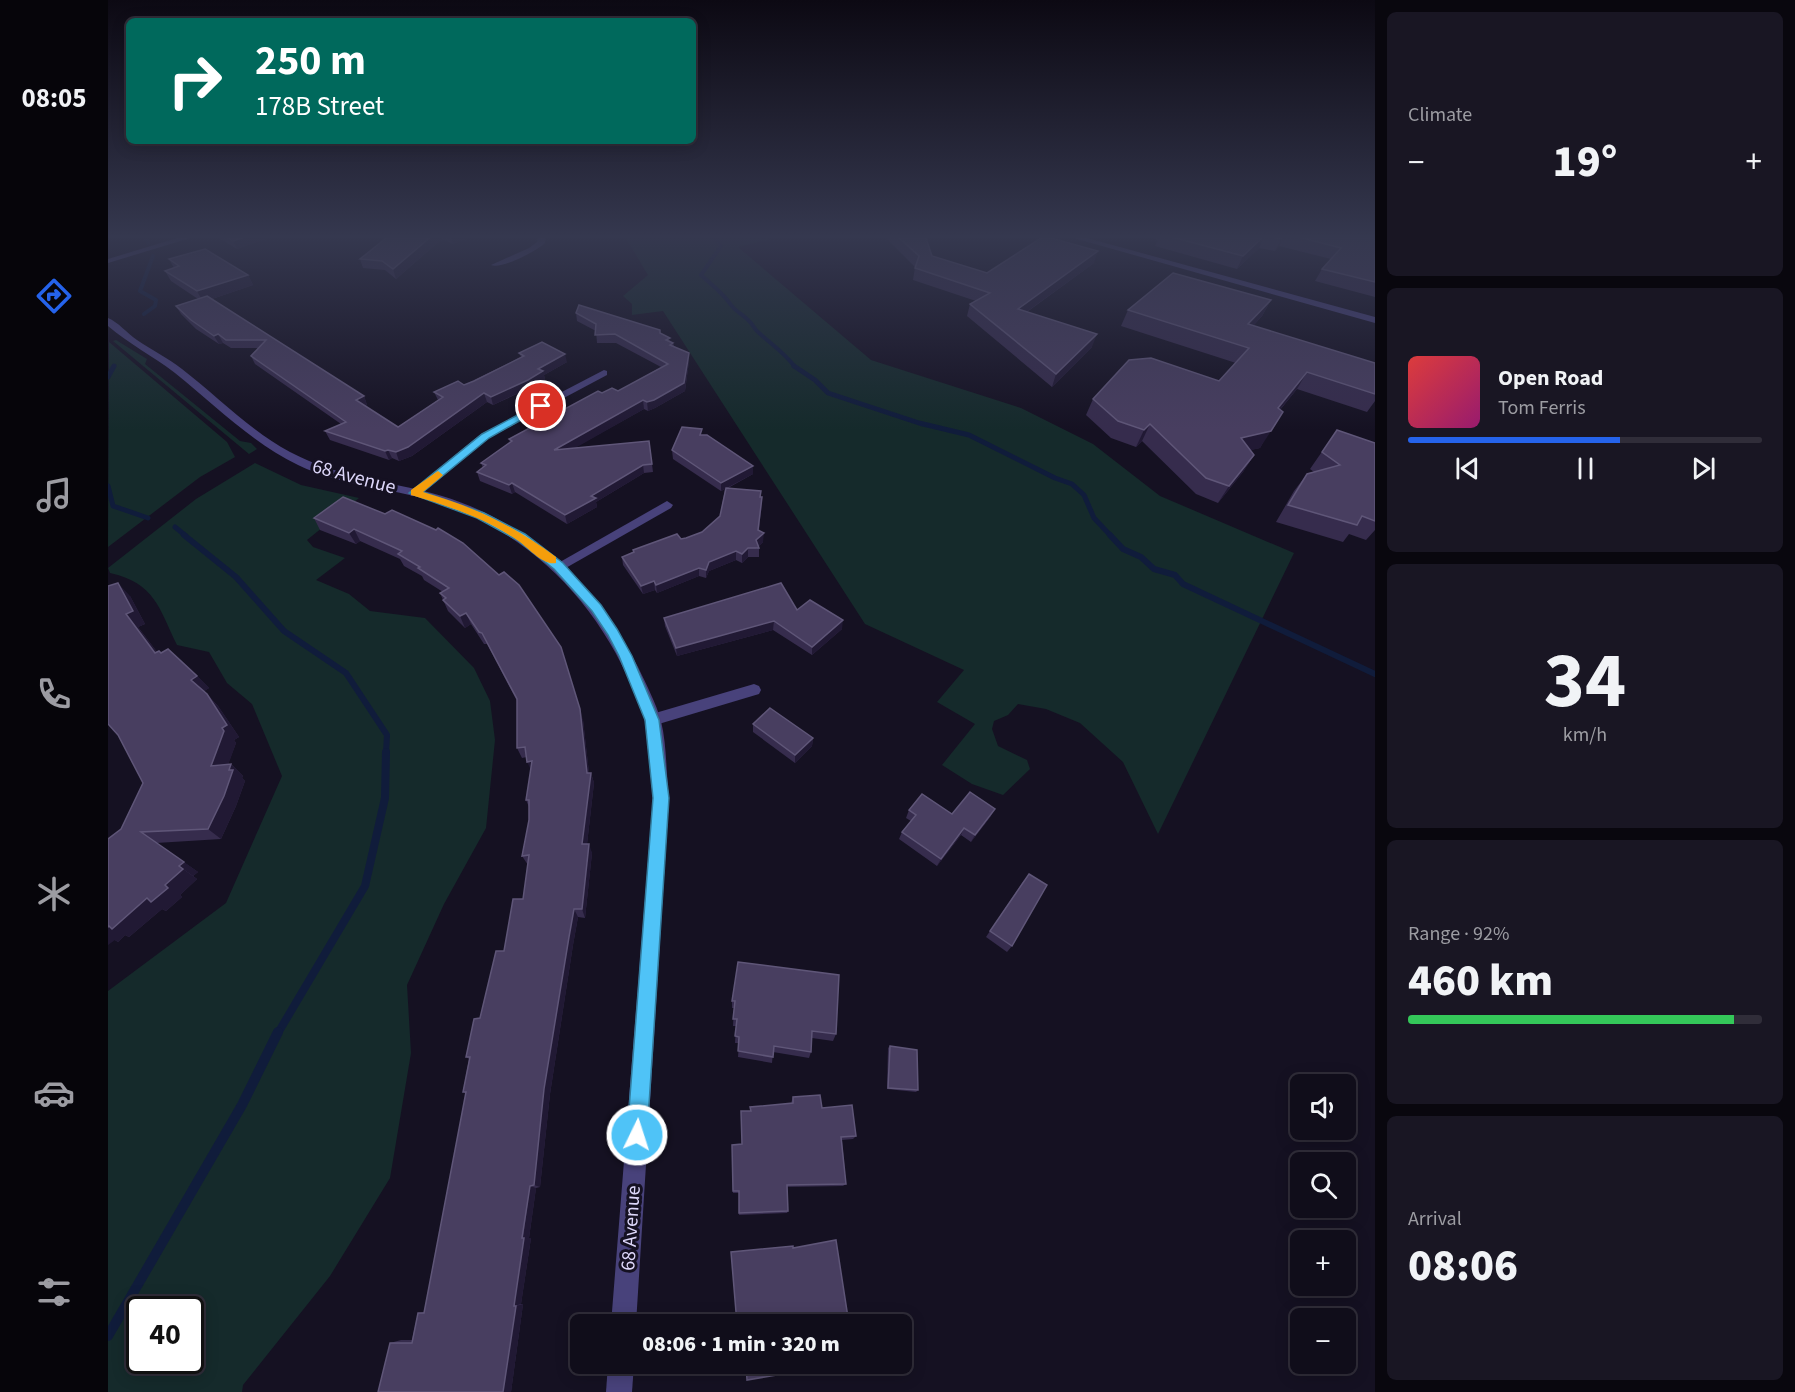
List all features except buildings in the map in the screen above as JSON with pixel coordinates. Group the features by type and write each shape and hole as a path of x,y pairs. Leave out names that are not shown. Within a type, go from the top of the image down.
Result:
{"street":[{"path":"1302,300 1375,320"},
{"name":"68 Avenue","path":"108,321 133,341 159,356 287,456 339,477 415,493 460,506 521,537 559,566 597,608 626,656 652,720 661,798 625,1314"},
{"path":"415,493 485,436 604,373"},
{"path":"559,566 667,505"},
{"path":"652,720 754,690"},
{"path":"619,1392 620,1374"}],"green space":[{"path":"627,300 800,300 871,360 1021,408 1093,444 1160,496 1294,553 1158,834 1123,762 1080,723 1046,709 1018,704 1008,715 994,721 992,729 998,746 1027,760 1030,769 1003,795 972,784 942,765 975,724 937,702 964,670 865,624 663,311 632,315 632,304"},
{"path":"116,340 147,359 145,364 240,441 251,443 257,449 249,454 113,341"},
{"path":"109,342 227,442 235,457 200,477 108,547"},
{"path":"255,463 301,485 359,498 307,540 313,547 345,558 316,580 349,594 370,611 425,618 474,668 490,701 495,740 486,828 444,904 407,985 411,1053 390,1178 330,1276 243,1385 242,1392 108,1392 108,991 226,903 282,776 252,704 227,683 209,652 177,645 160,609 146,590 125,577 110,573 108,568 196,499"}],"waterway":[{"path":"144,314 155,306 156,300"},
{"path":"727,300 794,366"},
{"path":"108,377 114,366"},
{"path":"794,366 815,380 828,393 919,423 969,435 1055,478 1072,484 1084,495 1094,518 1111,536"},
{"path":"108,486 113,506 148,518"},
{"path":"175,527 186,536"},
{"path":"184,535 236,577 284,631 346,673 387,735 386,753"},
{"path":"1110,535 1123,549 1141,557 1154,569 1175,575 1183,584 1375,674"},
{"path":"278,1033 365,886 385,798 386,752"},
{"path":"108,1336 242,1105 278,1032"}],"slow traffic":[{"path":"438,475 415,493 460,506 480,515 521,537 552,560"}],"route":[{"path":"541,406 485,436 415,493 460,506 480,515 521,537 559,566 597,608 613,632 626,656 652,720 661,798 637,1135"}]}
